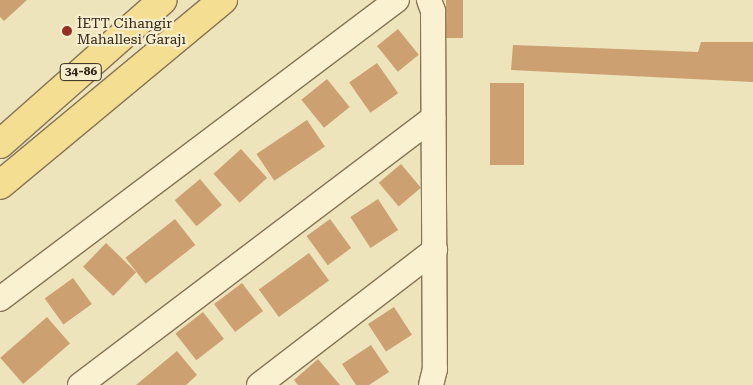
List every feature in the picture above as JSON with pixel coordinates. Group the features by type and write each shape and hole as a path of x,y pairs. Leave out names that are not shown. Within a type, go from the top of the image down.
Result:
{"main road":[{"name":"34-86","path":"0,144 163,0"},
{"path":"0,186 224,0"}],"street":[{"path":"0,298 397,0"},
{"path":"429,0 433,118 435,369 431,385"},
{"path":"80,385 433,118"},
{"path":"259,385 434,250"}],"building":[{"path":"0,0 27,0 4,21 0,17"},
{"path":"446,0 463,0 463,38 446,38"},
{"path":"398,29 419,55 398,72 377,46"},
{"path":"701,42 753,42 753,82 511,70 513,45 698,52"},
{"path":"377,63 398,93 370,113 349,83"},
{"path":"327,79 350,107 324,128 301,100"},
{"path":"490,83 524,83 524,165 490,165"},
{"path":"307,120 325,147 274,181 256,154"},
{"path":"241,149 267,178 240,203 214,174"},
{"path":"401,164 421,188 399,206 379,183"},
{"path":"200,179 222,205 197,226 175,200"},
{"path":"378,199 398,230 370,248 350,217"},
{"path":"175,219 195,245 146,284 125,258"},
{"path":"330,219 351,248 328,265 307,236"},
{"path":"106,243 136,272 113,296 83,267"},
{"path":"309,253 329,281 279,317 259,289"},
{"path":"73,278 92,304 63,324 45,299"},
{"path":"242,283 263,311 235,332 214,304"},
{"path":"394,307 412,335 386,352 368,324"},
{"path":"203,312 224,339 196,360 175,334"},
{"path":"47,317 70,343 23,384 0,358"},
{"path":"371,345 389,372 369,385 356,385 342,364"},
{"path":"177,351 197,375 186,385 136,385"},
{"path":"318,359 340,385 298,385 294,380"}],"place":[{"name":"İETT Cihangir Mahallesi Garajı","path":"67,31"}]}
